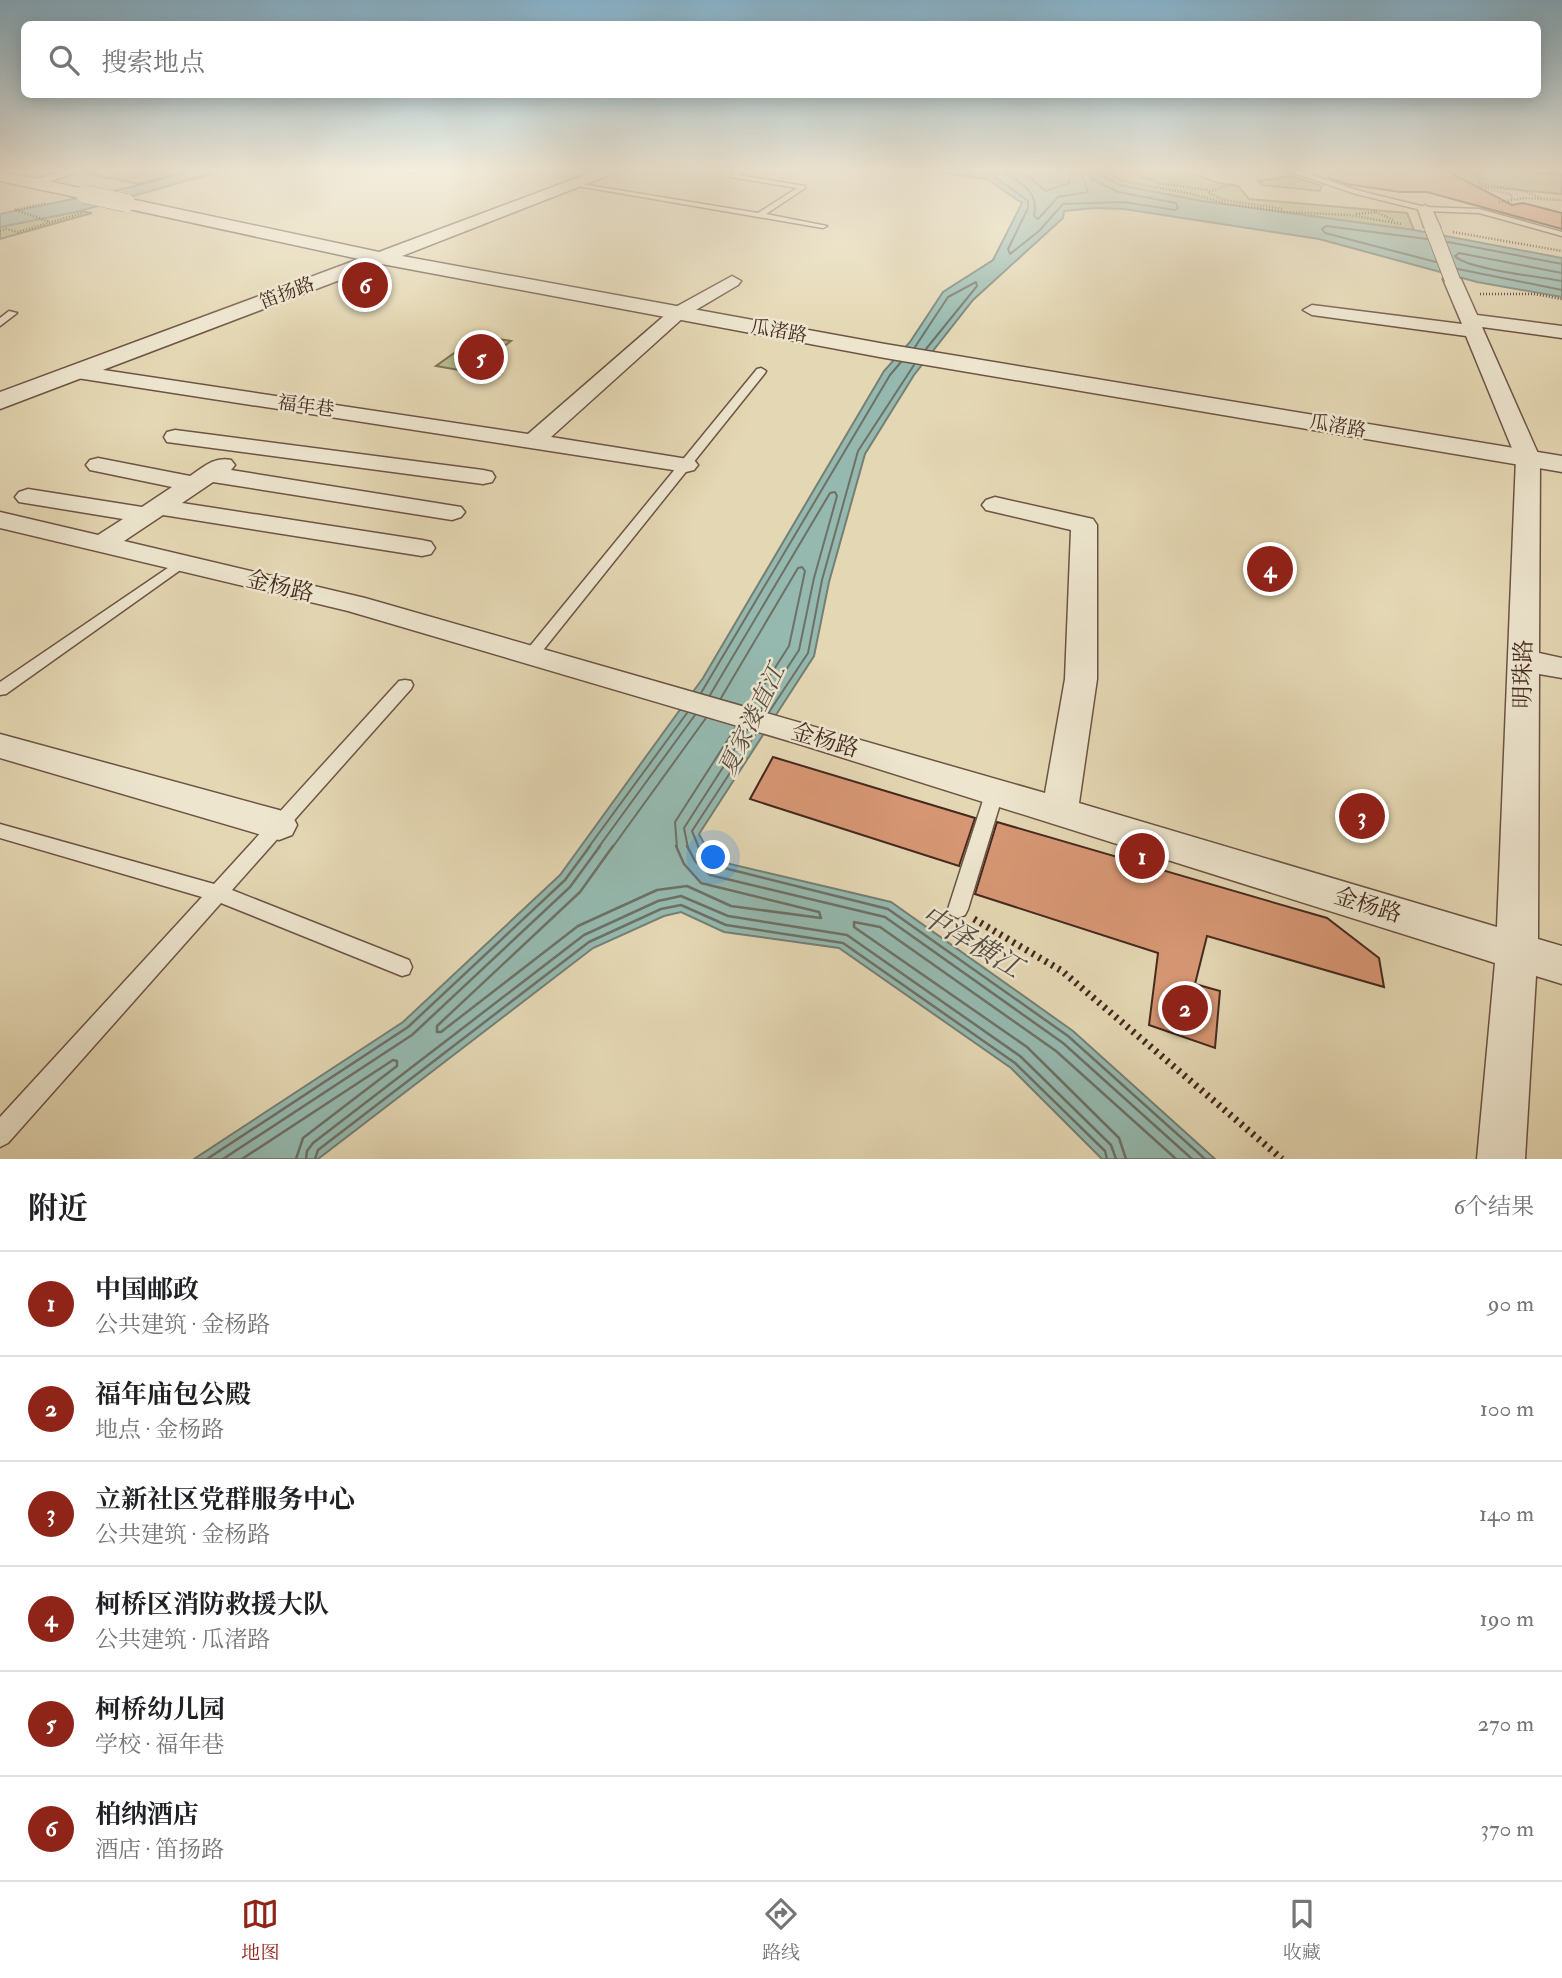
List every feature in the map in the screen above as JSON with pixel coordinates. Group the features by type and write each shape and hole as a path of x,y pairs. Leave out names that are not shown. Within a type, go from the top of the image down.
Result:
{"street":[{"name":"瓜渚路","path":"224,224 372,256 885,351 1562,464"},
{"name":"笛扬路","path":"0,401 454,224"},
{"name":"笛扬路","path":"0,388 463,224"},
{"name":"明珠路","path":"1431,224 1528,458 1517,951 1501,1159"},
{"path":"535,440 678,313 732,281"},
{"path":"1312,310 1464,307 1562,332"},
{"name":"福年巷","path":"77,372 687,465"},
{"path":"175,437 483,477"},
{"path":"102,544 251,447"},
{"path":"98,465 452,512"},
{"path":"28,497 422,548"},
{"path":"995,505 1084,525 1081,679 1060,811"},
{"name":"金杨路","path":"0,520 355,604 808,735 1562,965"},
{"path":"1523,660 1562,668"},
{"path":"0,746 279,825"}],"lane":[{"path":"811,224 823,226"},
{"path":"1526,224 1562,234"},
{"path":"0,323 12,313"},
{"path":"531,655 761,371"},
{"path":"0,690 181,563"},
{"path":"0,1135 405,685"},
{"path":"958,909 995,791"},
{"path":"0,831 218,893 402,967"}],"path":[{"path":"1452,232 1562,251"},
{"path":"1464,307 1480,300 1480,293 1534,294 1562,299"},
{"path":"958,909 1062,971 1282,1159"}],"green space":[{"path":"15,224 53,224 0,239 0,227"},
{"path":"1371,224 1412,224 1414,230"},
{"path":"478,336 511,341 470,372 436,366"}],"water":[{"name":"夏家溇直江","path":"1011,224 1056,224 973,300 914,375 865,454 829,582 814,656 699,834 713,860 891,902 1073,1031 1215,1159 1102,1159 1011,1068 839,948 724,932 681,912 664,916 593,948 318,1159 194,1159 403,1022 560,875 703,678 884,371 910,342 943,292 993,260"},
{"path":"1222,224 1371,224 1562,258 1562,297 1477,282 1319,239"}],"building":[{"path":"1544,224 1562,224 1562,229"},
{"path":"773,757 975,818 959,866 750,799"},
{"path":"997,822 1327,918 1379,958 1384,987 1207,936 1195,984 1220,991 1215,1048 1149,1025 1158,953 975,894"}],"place":[{"name":"柏纳酒店","path":"365,285"},
{"name":"柯桥幼儿园","path":"481,357"},
{"name":"柯桥区消防救援大队","path":"1270,569"},
{"name":"立新社区党群服务中心","path":"1362,816"},
{"name":"中国邮政","path":"1142,856"},
{"name":"福年庙包公殿","path":"1185,1008"}],"water label":[{"name":"中泽横江","path":"971,942"}]}
